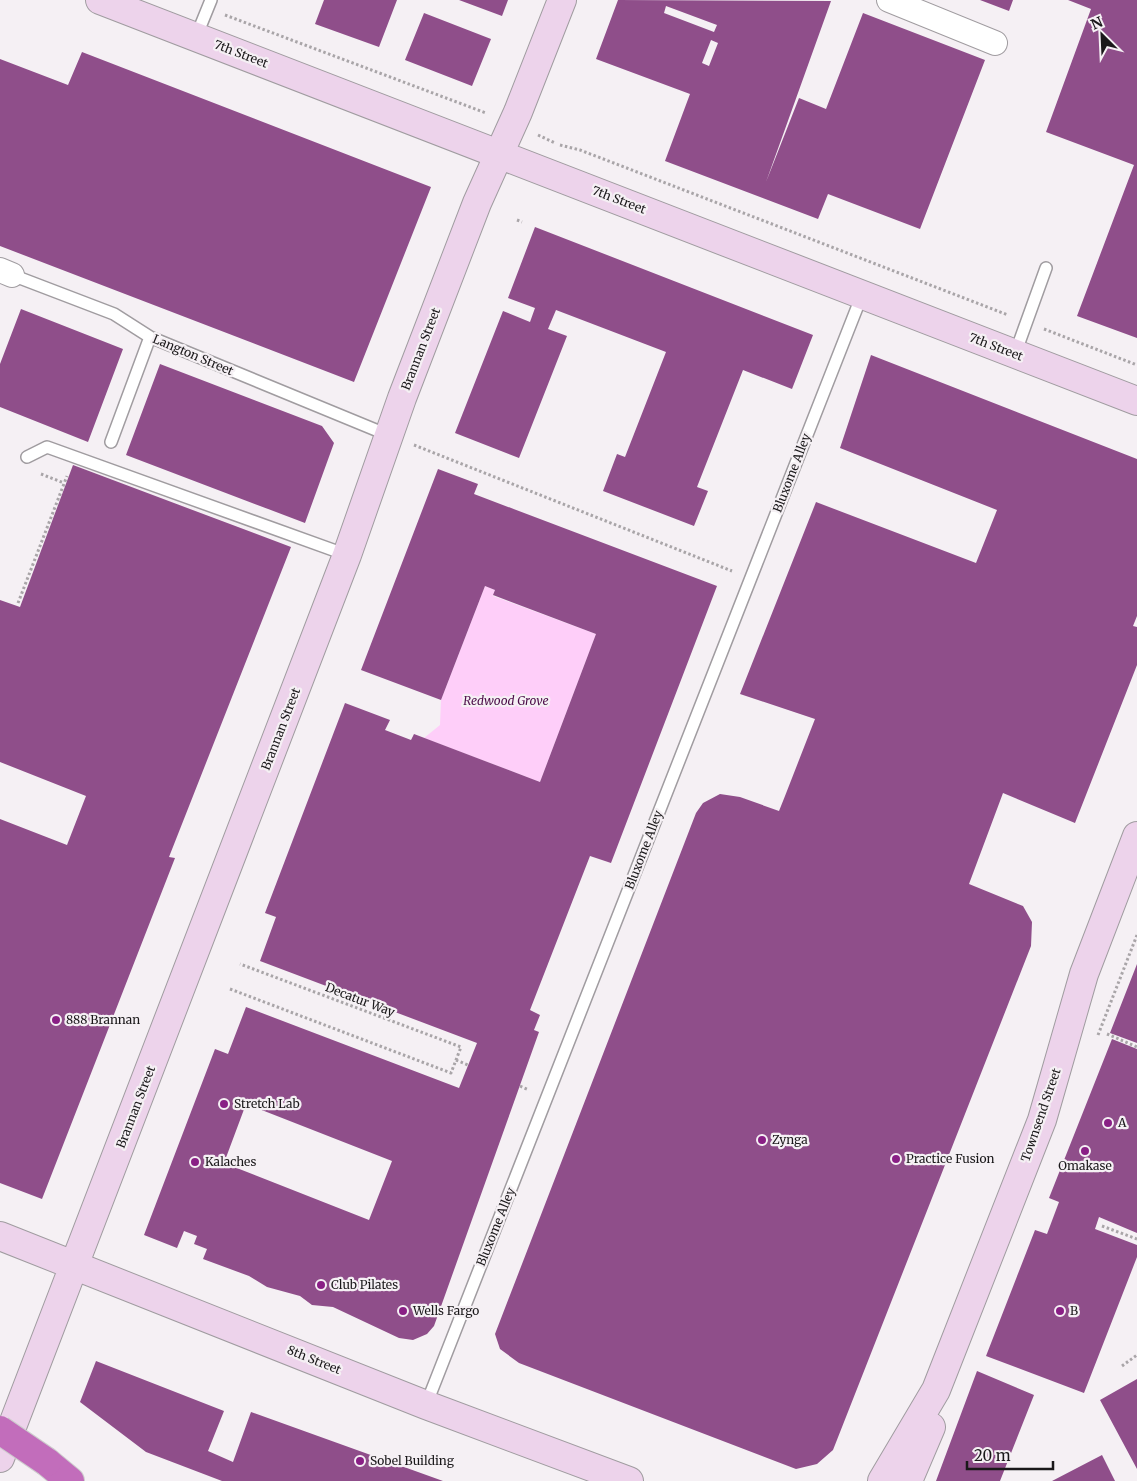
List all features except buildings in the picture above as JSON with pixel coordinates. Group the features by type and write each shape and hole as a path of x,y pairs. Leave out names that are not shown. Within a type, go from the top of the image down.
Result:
{"highway":[{"path":"0,1430 49,1472 70,1481"}],"main road":[{"name":"7th Street","path":"100,0 1137,400"},
{"name":"Brannan Street","path":"0,1458 347,555 388,435 478,203 500,154 562,0"},
{"name":"Townsend Street","path":"882,1481 936,1390 1042,1120 1084,974 1137,836"},
{"path":"0,1218 64,1241 83,1235 90,1226"},
{"name":"8th Street","path":"0,1236 426,1405 629,1481"},
{"name":"Townsend Street","path":"908,1481 935,1417 936,1390"}],"street":[{"path":"889,0 996,43"}],"lane":[{"path":"196,37 210,4"},
{"path":"1015,354 1046,268"},
{"name":"Langton Street","path":"6,272 114,314 150,338 388,435"},
{"name":"Bluxome Alley","path":"426,1405 862,295"},
{"path":"111,442 150,338"},
{"path":"27,457 47,447 347,555"}],"path":[{"path":"210,4 469,106"},
{"path":"558,145 580,150 1137,364"},
{"path":"518,220 522,222"},
{"path":"388,435 751,578"},
{"path":"18,604 67,479 68,472"},
{"path":"39,473 64,483"},
{"name":"Decatur Way","path":"240,964 461,1047 456,1060"},
{"path":"230,989 451,1074 456,1060 468,1065"},
{"path":"1107,1034 1137,1046"},
{"path":"1102,1226 1137,1239"},
{"path":"1122,1366 1137,1355"}],"green space":[{"name":"Redwood Grove","path":"485,586 495,590 493,596 596,634 540,782 424,738 440,725 441,700"}],"place":[{"name":"888 Brannan","path":"56,1020"},
{"name":"Stretch Lab","path":"224,1104"},
{"name":"A","path":"1108,1123"},
{"name":"Zynga","path":"762,1140"},
{"name":"Omakase","path":"1085,1151"},
{"name":"Practice Fusion","path":"896,1159"},
{"name":"Kalaches","path":"195,1162"},
{"name":"Club Pilates","path":"321,1285"},
{"name":"Wells Fargo","path":"403,1311"},
{"name":"B","path":"1060,1311"},
{"name":"Sobel Building","path":"360,1461"}]}
